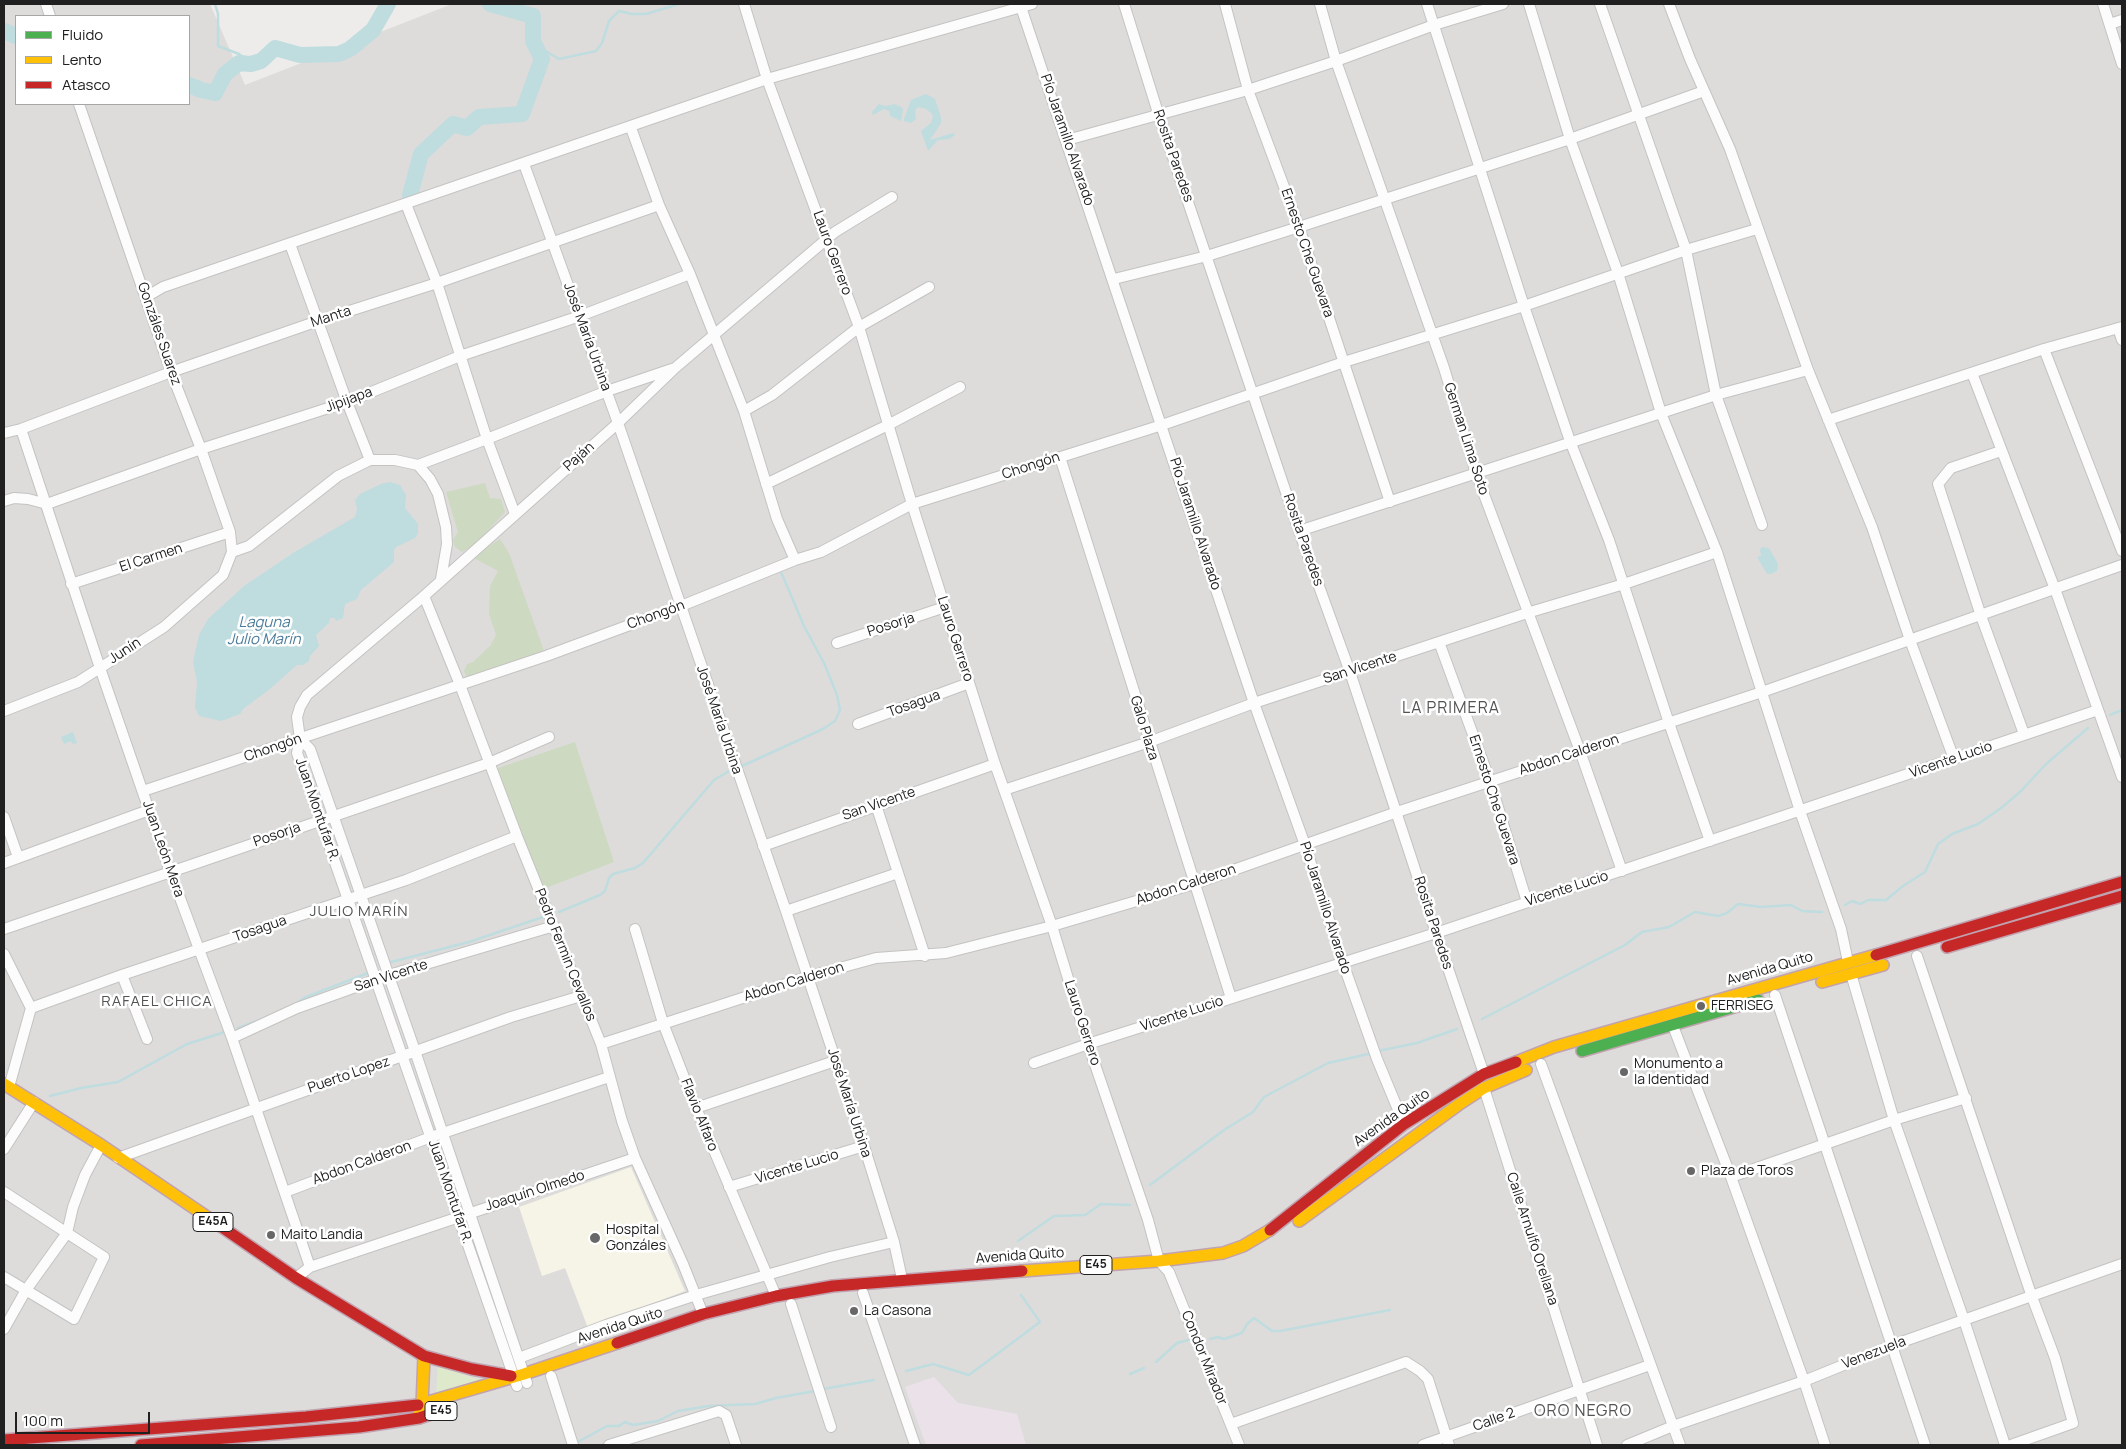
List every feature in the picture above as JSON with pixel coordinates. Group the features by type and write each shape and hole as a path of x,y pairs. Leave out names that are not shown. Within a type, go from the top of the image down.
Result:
{"highway":[{"name":"Avenida Quito","path":"141,1445 350,1428 419,1418 703,1314 776,1296 833,1286 902,1279 1159,1261 1223,1253 1243,1246 1263,1235 1404,1124 1484,1074 1554,1047 2122,882"},
{"name":"Avenida Quito","path":"1569,1055 2122,896"},
{"name":"Avenida Quito","path":"11,1442 29,1442 422,1405 520,1380 551,1376 711,1322 791,1304 863,1293 1169,1272 1227,1262 1246,1257 1267,1245 1410,1138 1484,1088 1545,1062"},
{"name":"E45A","path":"6,1085 101,1146 296,1278 424,1356 520,1380"},
{"path":"419,1418 422,1405 424,1356"}],"street":[{"name":"Lauro Gerrero","path":"744,4 767,80 859,328 912,504 995,764 1052,926 1088,1044 1148,1220 1159,1261 1169,1272"},
{"path":"146,297 163,287 767,80 1032,4"},
{"name":"Rosita Paredes","path":"1124,4 1159,116 1299,531 1350,672 1484,1074"},
{"name":"Ernesto Che Guevara","path":"1225,4 1248,90 1299,227 1390,502"},
{"name":"German Lima Soto","path":"1320,4 1336,61 1386,198 1476,473 1580,751 1622,871"},
{"path":"1427,4 1524,306 1570,441 1598,508 1668,723 1710,841"},
{"path":"1067,140 1248,90 1336,61 1434,25 1503,4"},
{"path":"1529,4 1570,139 1618,273 1660,412 1717,552 1800,811 1841,929 1848,962"},
{"path":"1600,4 1686,250 1716,395 1762,525"},
{"path":"1670,4 1690,59 1730,149 1808,370 1872,527 1910,640 1954,760"},
{"path":"2103,4 2122,64"},
{"name":"Pío Jaramillo Alvarado","path":"1021,6 1114,279 1254,702 1305,845 1342,963 1377,1059 1404,1124"},
{"path":"2110,24 2122,20"},
{"path":"1114,279 1207,256 1299,227 1570,139 1704,91"},
{"name":"Gonzáles Suarez","path":"79,105 171,372 201,449 230,532 232,552 229,565"},
{"path":"631,128 659,205 690,274 713,336 744,410 777,519 795,560"},
{"name":"José María Urbina","path":"524,164 607,391 786,911 864,1146 894,1242 902,1279"},
{"name":"Paján","path":"300,738 297,717 300,707 307,696 424,596 618,423 675,368 835,232 892,198"},
{"path":"406,204 437,282 488,440 515,514"},
{"name":"Manta","path":"4,433 21,429 171,372 659,205"},
{"name":"Chongón","path":"143,791 546,656 681,606 795,560 821,552 912,504 1162,425 1252,392 1524,306 1686,250 1757,230"},
{"path":"290,244 346,402 370,460"},
{"name":"Jipijapa","path":"47,504 201,449 346,402 460,356 580,316 690,274"},
{"path":"744,410 772,394 859,328 930,287"},
{"path":"1828,420 2044,349 2120,327 2122,340"},
{"path":"2044,349 2122,551"},
{"path":"232,552 254,542 338,476 370,460 395,460 418,464 488,440 607,391 675,368"},
{"path":"1299,531 1660,412 1808,370"},
{"path":"1972,373 2055,589 2122,777"},
{"path":"766,484 888,426 960,387"},
{"name":"Juan León Mera","path":"21,429 47,504 71,584 170,871 232,1038 310,1267"},
{"path":"2001,451 1951,468 1938,484 1981,616 2024,734"},
{"name":"Galo Plaza","path":"1060,457 1231,998"},
{"path":"418,464 430,479 438,494 445,516 447,544 441,579"},
{"path":"4,501 14,498 28,499 47,504"},
{"name":"El Carmen","path":"71,584 230,532"},
{"name":"San Vicente","path":"1004,790 1149,742 1254,702 1527,613 1624,584 1717,552"},
{"name":"Junín","path":"4,711 78,682 164,627 223,575 229,565"},
{"name":"Abdon Calderon","path":"601,1044 807,977 876,958 946,954 1052,926 1194,884 1396,812 1762,692 2122,565"},
{"name":"Pedro Fermin Cevallos","path":"424,596 460,684 517,836 601,1044 609,1077 635,1158 703,1314"},
{"name":"Posorja","path":"837,643 945,607"},
{"name":"Ernesto Che Guevara","path":"1439,642 1490,781 1527,902"},
{"name":"Tosagua","path":"858,724 969,683"},
{"name":"Vicente Lucio","path":"1034,1063 1231,998 1436,934 2098,710"},
{"name":"Posorja","path":"4,929 489,764 549,737"},
{"name":"Juan Montufar R.","path":"300,738 310,749 389,975 519,1358 520,1380"},
{"name":"Juan Montufar R.","path":"300,738 297,753 459,1217 520,1380"},
{"name":"San Vicente","path":"763,846 995,764"},
{"path":"876,805 925,956"},
{"path":"4,863 149,810"},
{"path":"4,817 18,858"},
{"name":"Tosagua","path":"31,1008 122,975 406,880 517,836"},
{"path":"786,911 898,873"},
{"name":"San Vicente","path":"232,1038 297,1008 376,979 554,926"},
{"name":"Flavio Alfaro","path":"635,929 663,1023 696,1108 776,1296"},
{"path":"4,954 31,1008 6,1085"},
{"path":"1917,956 2032,1297 2055,1358 2072,1423 2011,1445"},
{"path":"1851,974 1894,1120 1964,1320 2004,1445"},
{"path":"122,975 147,1039"},
{"path":"1775,995 1925,1445"},
{"name":"Puerto Lopez","path":"118,1158 511,1017 581,996"},
{"path":"1673,1026 1731,1177 1804,1380 1825,1445"},
{"path":"696,1108 836,1061"},
{"path":"1545,1062 1650,1365 1680,1445"},
{"name":"Abdon Calderon","path":"285,1192 432,1137 609,1077"},
{"name":"Calle Arnulfo Orellana","path":"1484,1088 1581,1389 1597,1445"},
{"path":"1731,1177 1894,1120 1966,1098"},
{"path":"4,1149 34,1102"},
{"path":"4,1329 26,1290 67,1233 73,1207 85,1175 101,1146"},
{"name":"Vicente Lucio","path":"729,1187 864,1146"},
{"name":"Joaquín Olmedo","path":"296,1278 310,1267 635,1158"},
{"path":"4,1192 104,1257 74,1319 4,1277"},
{"path":"519,1358 606,1325 767,1274 894,1242"},
{"name":"Venezuela","path":"1626,1445 1673,1426 1804,1380 1892,1345 2122,1264"},
{"name":"Condor Mirador","path":"1169,1272 1240,1445"},
{"path":"863,1293 915,1445"},
{"path":"791,1304 831,1427"},
{"path":"1231,1424 1406,1362 1428,1379 1448,1441"},
{"name":"Calle 2","path":"1423,1445 1448,1441 1581,1389 1650,1365"},
{"path":"551,1376 573,1445"},
{"path":"609,1445 719,1411 724,1412 736,1445"}],"shaded area":[{"path":"4,4 210,4 245,85 452,4 2122,4 2122,1445 4,1445"},
{"name":"Hospital Gonzáles","path":"631,1167 685,1291 588,1328 565,1268 542,1276 519,1207"},
{"path":"934,1377 958,1403 1017,1414 1026,1445 926,1445 905,1387"}],"green space":[{"path":"485,483 490,498 501,499 505,512 476,544 462,552 455,547 453,540 458,532 446,492"},
{"path":"500,539 509,553 544,651 467,678 464,671 467,664 473,662 490,646 496,635 489,614 490,586 498,571 472,557"},
{"path":"575,742 614,862 543,889 495,769"},
{"path":"438,1366 480,1380 436,1394"}],"water":[{"path":"926,94 935,99 941,117 941,123 930,140 953,133 955,135 949,139 938,140 928,151 921,131 931,123 933,116 931,113 926,109 918,107 915,110 916,119 911,123 904,121 911,100"},
{"path":"879,104 885,106 895,104 901,107 903,109 901,121 890,116 889,111 884,109 873,115 872,112"},
{"name":"Laguna Julio Marín","path":"390,482 400,485 406,495 405,508 418,524 418,533 415,538 396,547 394,550 394,562 361,590 357,599 345,604 343,618 337,621 334,618 330,618 329,623 316,635 319,646 310,656 309,661 303,665 297,665 270,689 243,709 240,714 221,721 199,716 195,707 197,682 193,662 199,635 208,619 244,586 293,553 355,517 357,509 355,500 360,494"},
{"path":"1762,547 1769,548 1778,564 1777,571 1771,574 1767,574 1757,557 1761,556 1760,550"},
{"path":"73,732 77,743 73,744 71,741 64,744 61,737"}],"waterway":[{"path":"215,4 218,14 218,46 239,54 251,64"},
{"path":"190,85 215,93 225,74 239,63 251,64 261,61 275,48 300,55 339,54 350,49 373,30 388,4"},
{"path":"410,195 421,154 453,124 467,128 479,117 522,114 542,59 533,41 533,16 490,4"},
{"path":"533,41 559,59 596,51 602,43 609,21 619,11 632,14 646,14 679,4"},
{"path":"4,31 15,36"},
{"path":"740,767 823,729 835,721 840,710 837,695 824,663 804,626 781,572"},
{"path":"2110,715 2122,710"},
{"path":"1845,905 1852,901 1860,904 1868,900 1886,900 1925,872 1938,844 1952,834 1978,824 2001,808 2020,792 2046,764 2088,728"},
{"path":"559,912 600,895 605,891 609,878 613,874 635,868 643,863 714,780 731,770"},
{"path":"1482,1019 1625,945 1642,932 1669,927 1695,912 1718,916 1727,913 1738,904 1761,907 1791,905 1802,911 1822,912"},
{"path":"391,962 469,942 543,917"},
{"path":"295,1004 306,997 368,973"},
{"path":"238,1028 260,1020"},
{"path":"1378,1051 1417,1043 1457,1029"},
{"path":"50,1096 81,1088 118,1082 187,1044 225,1032"},
{"path":"1150,1185 1224,1130 1253,1112 1264,1097 1328,1063 1373,1053"},
{"path":"1018,1241 1054,1216 1085,1215 1101,1204 1130,1205"},
{"path":"906,1371 933,1364 969,1375 1040,1322 1021,1295"},
{"path":"1210,1339 1218,1337 1224,1339 1242,1333 1247,1324 1254,1318 1272,1331 1280,1331 1390,1310"},
{"path":"1156,1362 1177,1343 1188,1340"},
{"path":"1130,1374 1144,1368"},
{"path":"823,1389 874,1380"},
{"path":"576,1443 607,1426 619,1426 625,1422 633,1425 658,1421 678,1411 709,1406 755,1404 815,1391"}],"traffic: fast":[{"path":"1582,1051 1758,1000"}],"traffic: slow":[{"path":"1516,1062 1554,1047 1876,955"},
{"path":"1822,982 1883,965"},
{"path":"1299,1221 1458,1105 1484,1088 1526,1070"},
{"path":"4,1084 101,1145 216,1223"},
{"path":"1022,1271 1159,1261 1223,1253 1243,1246 1270,1230"},
{"path":"418,1405 524,1374 617,1343"},
{"path":"419,1415 422,1405 424,1356"}],"traffic: jam":[{"path":"1876,955 2122,882"},
{"path":"1947,947 2122,896"},
{"path":"1270,1230 1404,1124 1484,1074 1516,1062"},
{"path":"216,1223 296,1278 424,1356 472,1369 511,1376"},
{"path":"617,1343 703,1314 776,1296 833,1286 1022,1271"},
{"path":"4,1440 306,1417 418,1405"},
{"path":"141,1445 359,1427 419,1418 446,1409"}],"place":[{"name":"FERRISEG","path":"1701,1006"},
{"name":"Monumento a la Identidad","path":"1624,1072"},
{"name":"Plaza de Toros","path":"1691,1171"},
{"name":"Maito Landia","path":"271,1235"},
{"name":"Hospital Gonzáles","path":"595,1238"},
{"name":"La Casona","path":"854,1311"}],"district":[{"name":"LA PRIMERA","path":"1451,709"},
{"name":"JULIO MARÍN","path":"359,912"},
{"name":"RAFAEL CHICA","path":"157,1002"},
{"name":"ORO NEGRO","path":"1583,1412"}]}
